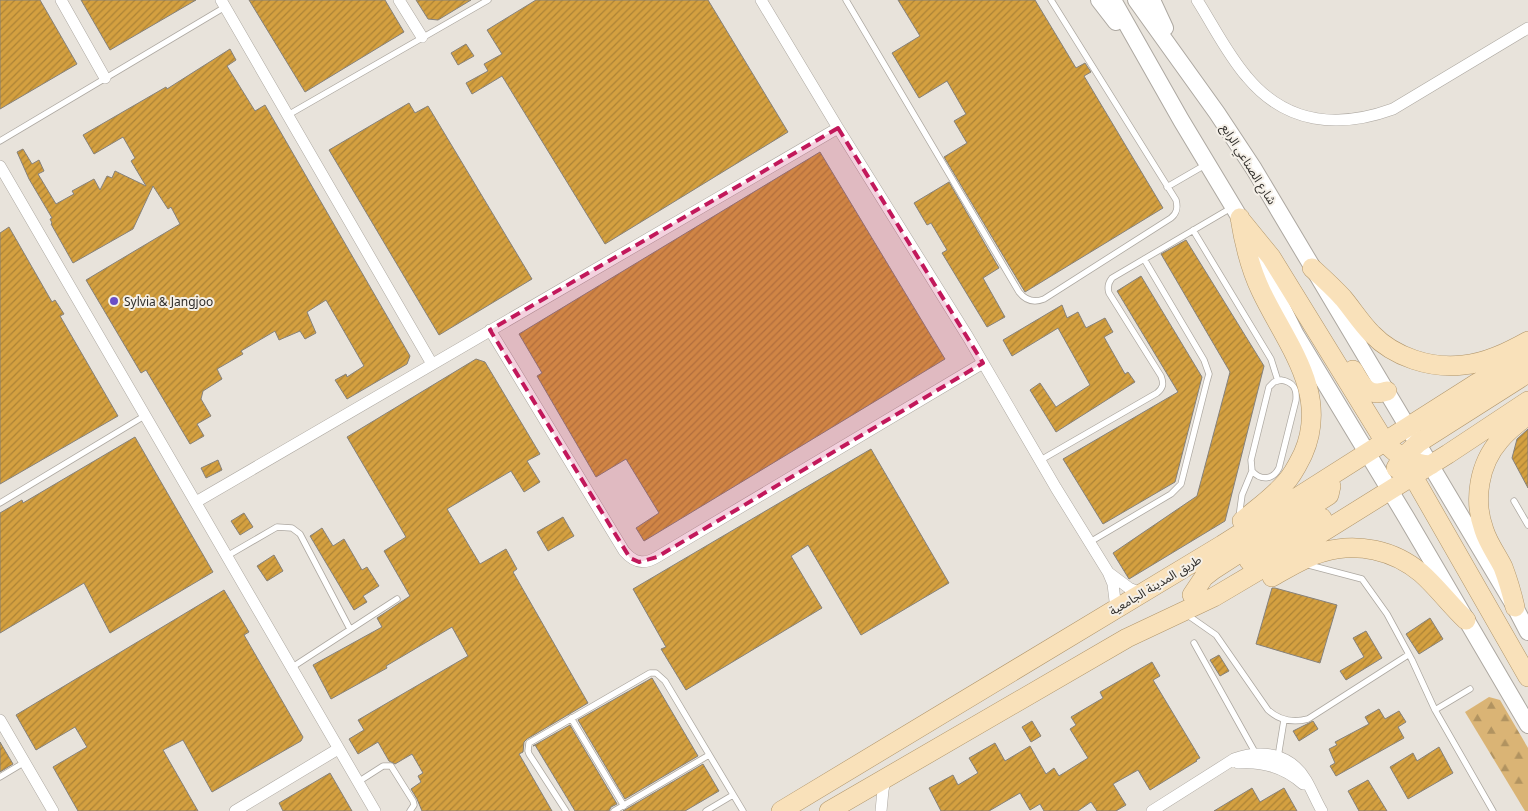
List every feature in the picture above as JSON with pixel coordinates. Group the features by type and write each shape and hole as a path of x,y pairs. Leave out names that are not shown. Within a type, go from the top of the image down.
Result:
{"main road":[{"path":"1099,0 1148,62"},
{"path":"1113,0 1236,212 1296,334 1367,454 1402,466 1431,465 1528,402"},
{"name":"شارع الصناعي الرابع","path":"1136,0 1217,112 1254,169 1408,427"},
{"path":"1152,0 1178,60"},
{"path":"1236,212 1259,240 1384,442 1402,466 1528,677"},
{"path":"1222,545 1238,524 1285,483 1298,466 1309,437 1312,405 1308,384 1300,365 1260,290 1251,267 1236,212"},
{"path":"1259,240 1284,260 1293,272 1363,386 1370,392 1379,394 1387,391"},
{"path":"1312,268 1344,299 1373,335 1392,350 1415,360 1439,366 1463,365 1488,360 1528,341"},
{"name":"طريق المدينة الجامعية","path":"781,811 1222,545 1477,383 1528,355"},
{"path":"837,810 886,777 1128,638 1214,597 1302,545 1402,466 1528,373"},
{"path":"1515,607 1502,566 1484,530 1479,512 1478,493 1489,456 1499,440 1528,414"},
{"path":"1408,427 1402,466 1466,620 1528,725"},
{"path":"1431,465 1528,632"},
{"path":"1177,614 1179,606 1192,595 1402,466"},
{"path":"1192,595 1204,577 1213,570 1329,495 1331,486 1326,480"},
{"path":"1214,597 1252,586 1323,552 1340,549 1373,549 1406,562 1420,572 1466,620"}],"street":[{"path":"61,0 105,78"},
{"path":"399,0 422,37"},
{"path":"762,0 1108,572 1113,584 1116,609"},
{"path":"1197,0 1246,76 1260,91 1275,104 1293,113 1326,120 1354,120 1374,116 1393,109 1528,28"},
{"path":"223,4 432,364"},
{"path":"196,502 838,128"},
{"path":"0,166 375,811"},
{"path":"490,330 624,551 630,558 639,562 649,562 983,363"},
{"path":"1108,572 1129,588 1141,593"},
{"path":"0,720 53,811"},
{"path":"235,811 338,749"},
{"path":"1152,811 1234,759 1267,753 1287,761 1301,773 1322,811"},
{"path":"1226,765 1253,762 1280,768 1297,778 1314,797"},
{"path":"882,811 886,777"}],"lane":[{"path":"288,115 488,0"},
{"path":"846,0 1019,292 1033,302 1044,300 1171,218 1175,215 1177,205 1176,200 1051,0"},
{"path":"0,141 223,4"},
{"path":"1167,187 1207,164"},
{"path":"1040,461 1162,389 1163,382 1161,376 1107,288 1108,282 1193,230 1236,212"},
{"path":"1193,230 1271,359 1278,381"},
{"path":"1090,542 1170,494 1181,484 1208,381 1209,374 1204,360 1144,259"},
{"path":"1238,524 1242,496 1252,471 1251,460 1269,387 1274,382 1288,381 1294,385 1297,392 1279,468 1272,476 1266,478 1261,478 1252,471"},
{"path":"0,504 146,416"},
{"path":"1514,501 1528,525"},
{"path":"227,556 277,527 292,528 300,534 350,629"},
{"path":"1298,563 1362,579 1387,614 1435,710 1493,811"},
{"path":"291,668 397,599"},
{"path":"1177,614 1216,635 1268,710 1284,720 1308,719 1408,654"},
{"path":"1194,643 1256,754"},
{"path":"566,811 529,754 528,747 532,740 650,672 656,673 665,681 743,811"},
{"path":"1435,710 1470,689"},
{"path":"571,718 624,806"},
{"path":"1278,757 1284,720"},
{"path":"614,811 709,755"},
{"path":"0,777 25,762"},
{"path":"358,782 383,766 391,766 413,801 414,805 410,811"},
{"path":"706,811 733,795"}],"highlighted area":[{"path":"838,128 983,363 657,557 639,562 630,558 490,330"}],"green space":[{"path":"1489,697 1500,700 1528,748 1528,811 1525,811 1465,712"}],"building":[{"path":"0,0 40,0 77,64 0,109"},
{"path":"81,0 196,0 110,50"},
{"path":"249,0 385,0 404,32 305,92"},
{"path":"416,0 471,0 438,20 428,19"},
{"path":"536,0 708,0 788,132 605,244 502,76 472,94 466,83 488,71 484,64 502,54 487,30"},
{"path":"898,0 1035,0 1076,68 1085,63 1091,72 1084,76 1163,208 1025,292 944,157 967,143 954,121 966,114 947,81 919,98 892,53 920,36"},
{"path":"466,44 474,56 458,65 451,53"},
{"path":"230,49 236,60 227,66 255,111 265,105 410,356 407,364 347,399 335,380 346,374 347,377 364,366 326,300 307,312 316,333 305,339 300,331 279,340 275,331 241,351 243,354 217,369 222,379 203,391 201,399 211,416 197,424 204,436 190,444 146,370 141,373 86,280 180,224 171,207 168,209 153,186 133,229 73,263 51,224 50,219 52,218 29,179 17,152 23,149 32,164 39,160 44,171 38,174 56,204 74,194 72,191 94,179 100,190 107,176 112,178 115,171 146,186 131,161 135,158 123,137 94,154 83,135 166,87 167,89"},
{"path":"409,103 415,113 428,106 532,279 439,335 329,150"},
{"path":"820,152 945,359 644,541 636,528 659,513 626,459 596,477 537,376 542,373 519,334"},
{"path":"949,182 999,268 983,278 1005,317 987,327 942,253 947,250 931,223 927,225 914,203"},
{"path":"9,227 52,302 55,300 64,314 60,316 118,416 0,484 0,233"},
{"path":"1186,240 1264,366 1225,521 1129,579 1113,553 1197,496 1230,372 1161,254"},
{"path":"1141,276 1202,377 1175,482 1103,524 1063,459 1178,392 1117,291"},
{"path":"1062,305 1067,318 1078,312 1086,328 1105,318 1113,332 1104,337 1125,374 1128,372 1135,382 1056,432 1030,390 1040,383 1056,407 1090,385 1058,328 1012,356 1003,340"},
{"path":"476,359 485,362 540,454 527,461 540,482 524,492 511,471 447,509 480,564 506,549 517,569 513,572 588,703 527,739 524,742 523,752 519,754 552,811 422,811 411,789 421,782 418,776 423,773 412,754 395,764 389,761 378,742 358,754 349,739 364,730 358,720 468,656 452,627 386,666 387,668 331,699 313,665 382,627 377,618 410,596 384,551 406,537 347,437"},
{"path":"1528,429 1528,488 1512,458 1517,439"},
{"path":"135,437 213,572 110,633 84,583 0,633 0,513 22,500 23,503"},
{"path":"871,449 949,583 861,635 808,545 791,556 822,608 686,690 661,649 666,647 633,589"},
{"path":"218,460 222,470 206,478 201,468"},
{"path":"244,513 253,527 240,535 231,521"},
{"path":"563,517 574,536 548,551 537,532"},
{"path":"322,528 333,546 344,539 362,570 367,567 379,586 363,596 367,602 354,610 310,536"},
{"path":"274,555 283,571 267,581 257,566"},
{"path":"1272,588 1337,605 1320,663 1256,644"},
{"path":"224,590 249,632 244,635 303,737 301,741 212,792 183,740 163,750 198,811 78,811 53,767 87,747 75,727 36,750 16,715"},
{"path":"1430,618 1443,639 1419,654 1406,634"},
{"path":"1366,631 1382,658 1346,680 1340,671 1364,657 1353,638"},
{"path":"1219,655 1229,671 1220,676 1210,660"},
{"path":"1152,662 1160,676 1153,680 1200,758 1197,761 1150,790 1138,770 1113,784 1126,805 1116,811 1097,811 1091,802 1078,811 1044,811 1040,804 1030,810 1020,793 989,811 941,811 929,788 953,775 958,785 978,773 969,758 995,743 1005,761 1030,746 1046,774 1054,768 1059,776 1088,758 1070,729 1076,725 1071,717 1103,698 1100,692"},
{"path":"652,678 698,756 625,799 578,720"},
{"path":"1379,709 1385,719 1399,711 1406,722 1398,727 1404,738 1336,776 1330,766 1335,763 1329,749 1337,745 1335,742 1369,724 1365,717"},
{"path":"1032,721 1041,736 1031,742 1022,727"},
{"path":"1313,721 1318,729 1299,741 1293,731"},
{"path":"570,725 617,804 611,807 609,811 575,811 535,745 533,746"},
{"path":"0,742 13,764 0,772"},
{"path":"1439,747 1453,773 1408,799 1390,767 1413,753 1417,761"},
{"path":"703,764 719,791 685,811 623,811"},
{"path":"330,773 352,811 283,811 279,803"},
{"path":"1368,780 1387,811 1359,811 1348,791"},
{"path":"1252,788 1260,802 1284,788 1297,811 1214,811"}],"place":[{"name":"Sylvia & Jangjoo","path":"114,301"}]}
